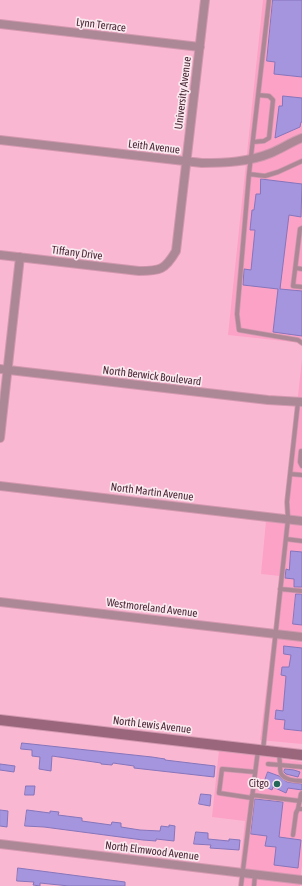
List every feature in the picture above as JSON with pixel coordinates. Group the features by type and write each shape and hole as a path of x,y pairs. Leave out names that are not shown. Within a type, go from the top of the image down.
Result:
{"main road":[{"name":"North Lewis Avenue","path":"0,720 302,754"}],"street":[{"name":"University Avenue","path":"152,271 162,269 171,260 176,251 205,0"},
{"name":"Lynn Terrace","path":"0,24 200,47"},
{"name":"Leith Avenue","path":"0,140 186,162 226,163 270,154 302,138"},
{"name":"Tiffany Drive","path":"0,255 139,271 152,271"},
{"path":"0,438 4,370 20,257"},
{"name":"North Berwick Boulevard","path":"4,370 268,400 300,402"},
{"name":"North Martin Avenue","path":"0,486 302,521"},
{"name":"Westmoreland Avenue","path":"0,602 302,637"},
{"name":"North Elmwood Avenue","path":"0,844 302,880"}],"lane":[{"path":"269,0 251,159 237,314 239,330 298,340 302,342"},
{"path":"253,142 264,141 269,138 271,124 272,100 269,96 258,95"},
{"path":"250,174 265,176 302,161"},
{"path":"302,228 300,229 300,245 293,286 302,287"},
{"path":"296,268 302,269"},
{"path":"241,886 255,772 260,750 275,634 288,519 287,502 300,402"},
{"path":"301,451 300,462 302,466"},
{"path":"291,474 302,475"},
{"path":"286,539 302,541"},
{"path":"280,589 302,591"},
{"path":"279,752 282,775 301,782"},
{"path":"268,764 302,767"},
{"path":"255,772 222,769 218,793 300,801"},
{"path":"294,835 296,813 300,809 300,792"},
{"path":"254,886 255,874"}],"shaded area":[{"path":"263,0 302,0 302,343 228,335"},
{"path":"302,359 302,744 260,740 280,576 261,574 266,521 284,524"},
{"path":"219,750 302,762 302,864 300,886 238,886 245,821 212,817"}],"building":[{"path":"273,0 302,0 302,77 274,74 275,62 267,61"},
{"path":"283,96 302,98 302,122 300,127 275,138 279,106 282,106"},
{"path":"261,179 302,184 301,217 289,215 280,289 302,291 302,336 273,332 278,289 243,285 244,269 251,270 255,230 250,230 252,210 254,210 256,194 260,194"},
{"path":"291,551 302,552 302,587 294,587 294,579 285,578 286,569 289,570"},
{"path":"296,594 302,594 302,625 293,624"},
{"path":"284,646 302,648 302,731 284,729 285,720 275,719 276,710 283,711 286,676 281,675 282,667 289,667 291,655 284,654"},
{"path":"22,743 152,757 215,766 214,777 134,768 134,766 113,763 112,765 101,764 52,756 51,771 39,769 40,757 32,756 32,750 21,749"},
{"path":"0,764 15,766 14,772 0,770"},
{"name":"Citgo","path":"285,769 300,772 298,777 286,774 284,772"},
{"name":"Citgo","path":"268,772 279,776 287,782 302,784 302,790 288,788 286,793 273,787 272,790 263,786"},
{"path":"26,786 35,786 34,795 25,795"},
{"path":"201,794 211,795 210,806 199,804"},
{"path":"255,799 283,802 279,837 301,840 298,868 274,865 276,847 265,846 267,836 251,834"},
{"path":"0,810 8,811 7,827 0,826"},
{"path":"27,810 50,813 50,811 59,812 58,815 82,818 82,821 111,825 112,822 121,823 121,827 140,830 160,831 161,826 175,826 174,841 156,839 156,841 143,840 44,827 25,826"},
{"path":"196,832 208,833 208,839 229,841 229,839 240,840 239,850 210,848 211,845 194,844"},
{"path":"18,868 125,882 125,886 69,886 40,883 40,886 33,885 34,882 17,881"}],"place":[{"name":"Citgo","path":"277,784"}]}
